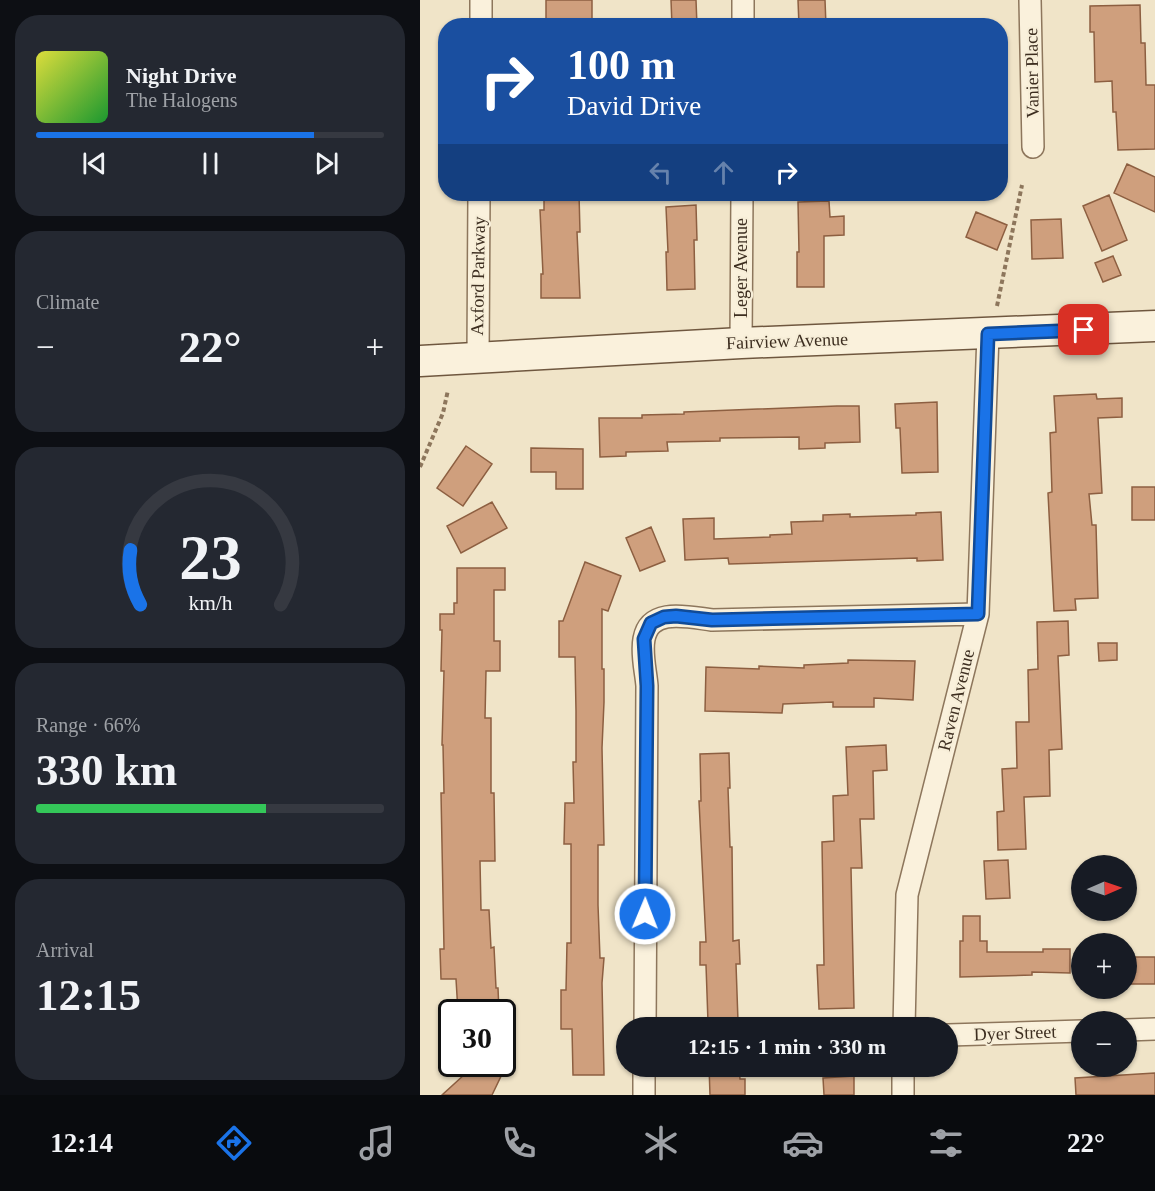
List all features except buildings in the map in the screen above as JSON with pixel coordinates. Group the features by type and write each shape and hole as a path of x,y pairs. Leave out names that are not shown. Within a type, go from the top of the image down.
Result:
{"main road":[{"name":"Fairview Avenue","path":"420,361 741,343 993,320 1155,326"}],"street":[{"path":"481,18 482,0"},
{"path":"742,18 743,0"},
{"name":"Vanier Place","path":"1030,0 1033,147"},
{"name":"Axford Parkway","path":"478,358 479,201"},
{"name":"Leger Avenue","path":"741,343 742,201"},
{"name":"Raven Avenue","path":"904,1017 907,895 978,614 993,320"},
{"path":"645,1017 647,686 644,639 651,623 664,617 676,616 712,620 978,614"},
{"path":"1137,1030 1155,1029"},
{"name":"Dyer Street","path":"958,1035 1071,1032"},
{"path":"644,1077 644,1095"},
{"path":"903,1077 903,1095"}],"path":[{"path":"993,320 1022,184"},
{"path":"420,467 442,413 448,390"}],"route":[{"path":"645,914 647,686 644,639 651,623 664,617 676,616 712,620 978,614 988,334 1084,330"}]}
